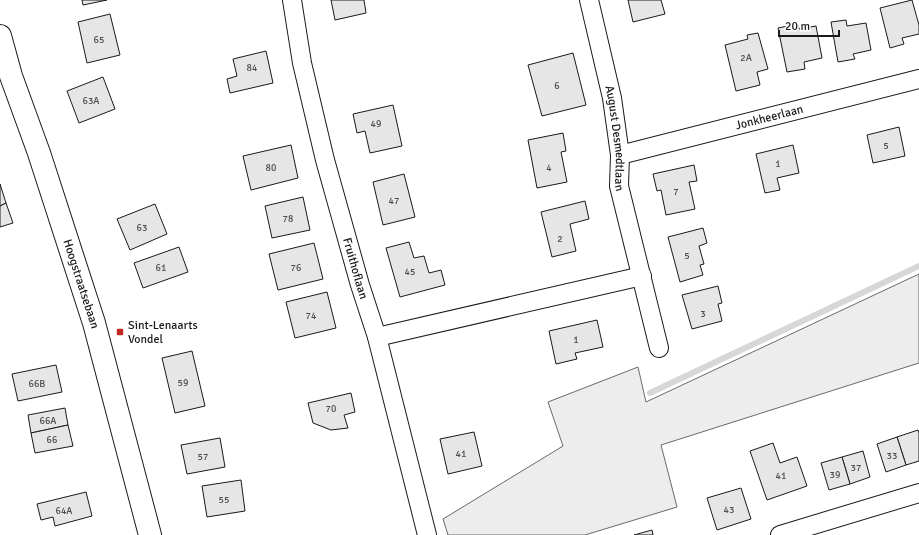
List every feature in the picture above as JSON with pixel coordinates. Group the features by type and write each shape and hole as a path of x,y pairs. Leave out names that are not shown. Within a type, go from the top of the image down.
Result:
{"main road":[{"name":"Hoogstraatsebaan","path":"0,36 11,76 39,153 94,323 150,535"}],"street":[{"name":"Fruithoflaan","path":"292,0 302,63 325,160 360,285 377,337 427,535"},
{"name":"August Desmedtlaan","path":"589,0 612,98 620,155 619,186 659,348"},
{"name":"Jonkheerlaan","path":"620,155 919,79"},
{"path":"377,337 642,276"},
{"path":"780,535 919,493"}],"shaded area":[{"path":"919,274 919,363 661,445 677,507 585,535 448,535 443,519 563,446 548,402 638,367 646,402"}],"building":[{"path":"82,0 107,0 83,5"},
{"path":"331,0 364,0 366,13 335,20"},
{"path":"628,0 661,0 665,14 633,22"},
{"path":"912,0 919,25 919,34 902,38 904,44 890,48 880,8"},
{"path":"110,14 120,55 87,63 78,22"},
{"path":"846,20 847,26 866,23 871,50 853,54 855,59 838,62 831,22"},
{"path":"798,24 799,29 816,26 822,58 804,62 805,69 787,72 778,28"},
{"path":"758,33 768,69 757,72 760,85 736,91 725,45 748,39 747,35"},
{"path":"266,51 273,83 230,93 227,79 237,76 233,59"},
{"path":"573,53 586,105 542,116 528,65"},
{"path":"103,77 115,109 79,123 67,91"},
{"path":"393,105 402,146 370,153 365,131 357,133 353,114"},
{"path":"899,127 905,156 873,163 867,135"},
{"path":"563,133 566,151 561,152 567,182 537,188 528,140"},
{"path":"291,145 298,178 251,190 243,156"},
{"path":"793,145 799,173 777,178 780,190 765,193 756,154"},
{"path":"694,165 697,181 689,182 695,209 666,215 661,190 657,191 653,174"},
{"path":"404,174 415,217 383,225 373,182"},
{"path":"0,184 6,203 0,206"},
{"path":"303,197 310,230 272,238 265,206"},
{"path":"585,201 589,219 570,224 576,251 552,257 541,212"},
{"path":"6,203 13,223 0,227 0,206"},
{"path":"155,204 167,234 130,250 117,219"},
{"path":"703,228 707,243 699,246 704,264 700,265 703,275 680,282 668,237"},
{"path":"409,242 414,258 424,256 429,273 441,270 445,285 400,297 386,248"},
{"path":"314,243 323,279 278,290 269,254"},
{"path":"179,247 188,272 143,288 134,263"},
{"path":"718,286 722,303 718,304 722,321 692,329 682,295"},
{"path":"327,292 336,328 295,338 286,302"},
{"path":"597,320 603,347 575,353 577,359 556,364 549,331"},
{"path":"192,351 205,406 175,413 162,358"},
{"path":"56,365 62,392 18,401 12,374"},
{"path":"351,393 355,412 344,415 348,428 331,430 313,423 308,403"},
{"path":"65,408 68,425 31,433 28,415"},
{"path":"68,425 73,446 35,453 31,433"},
{"path":"918,430 919,461 906,465 897,437"},
{"path":"474,432 482,466 448,474 440,439"},
{"path":"897,437 906,465 886,472 877,444"},
{"path":"220,438 225,467 187,474 181,445"},
{"path":"773,443 780,463 797,457 807,486 767,500 750,451"},
{"path":"863,451 870,477 850,484 842,457"},
{"path":"842,457 850,484 829,490 821,463"},
{"path":"241,480 245,511 207,517 202,486"},
{"path":"741,488 751,519 717,530 707,498"},
{"path":"86,492 92,516 55,526 53,517 41,520 37,504"},
{"path":"652,530 653,535 634,535"}],"waterway":[{"path":"650,393 919,266"}],"place":[{"name":"Sint-Lenaarts Vondel","path":"120,332"}]}
